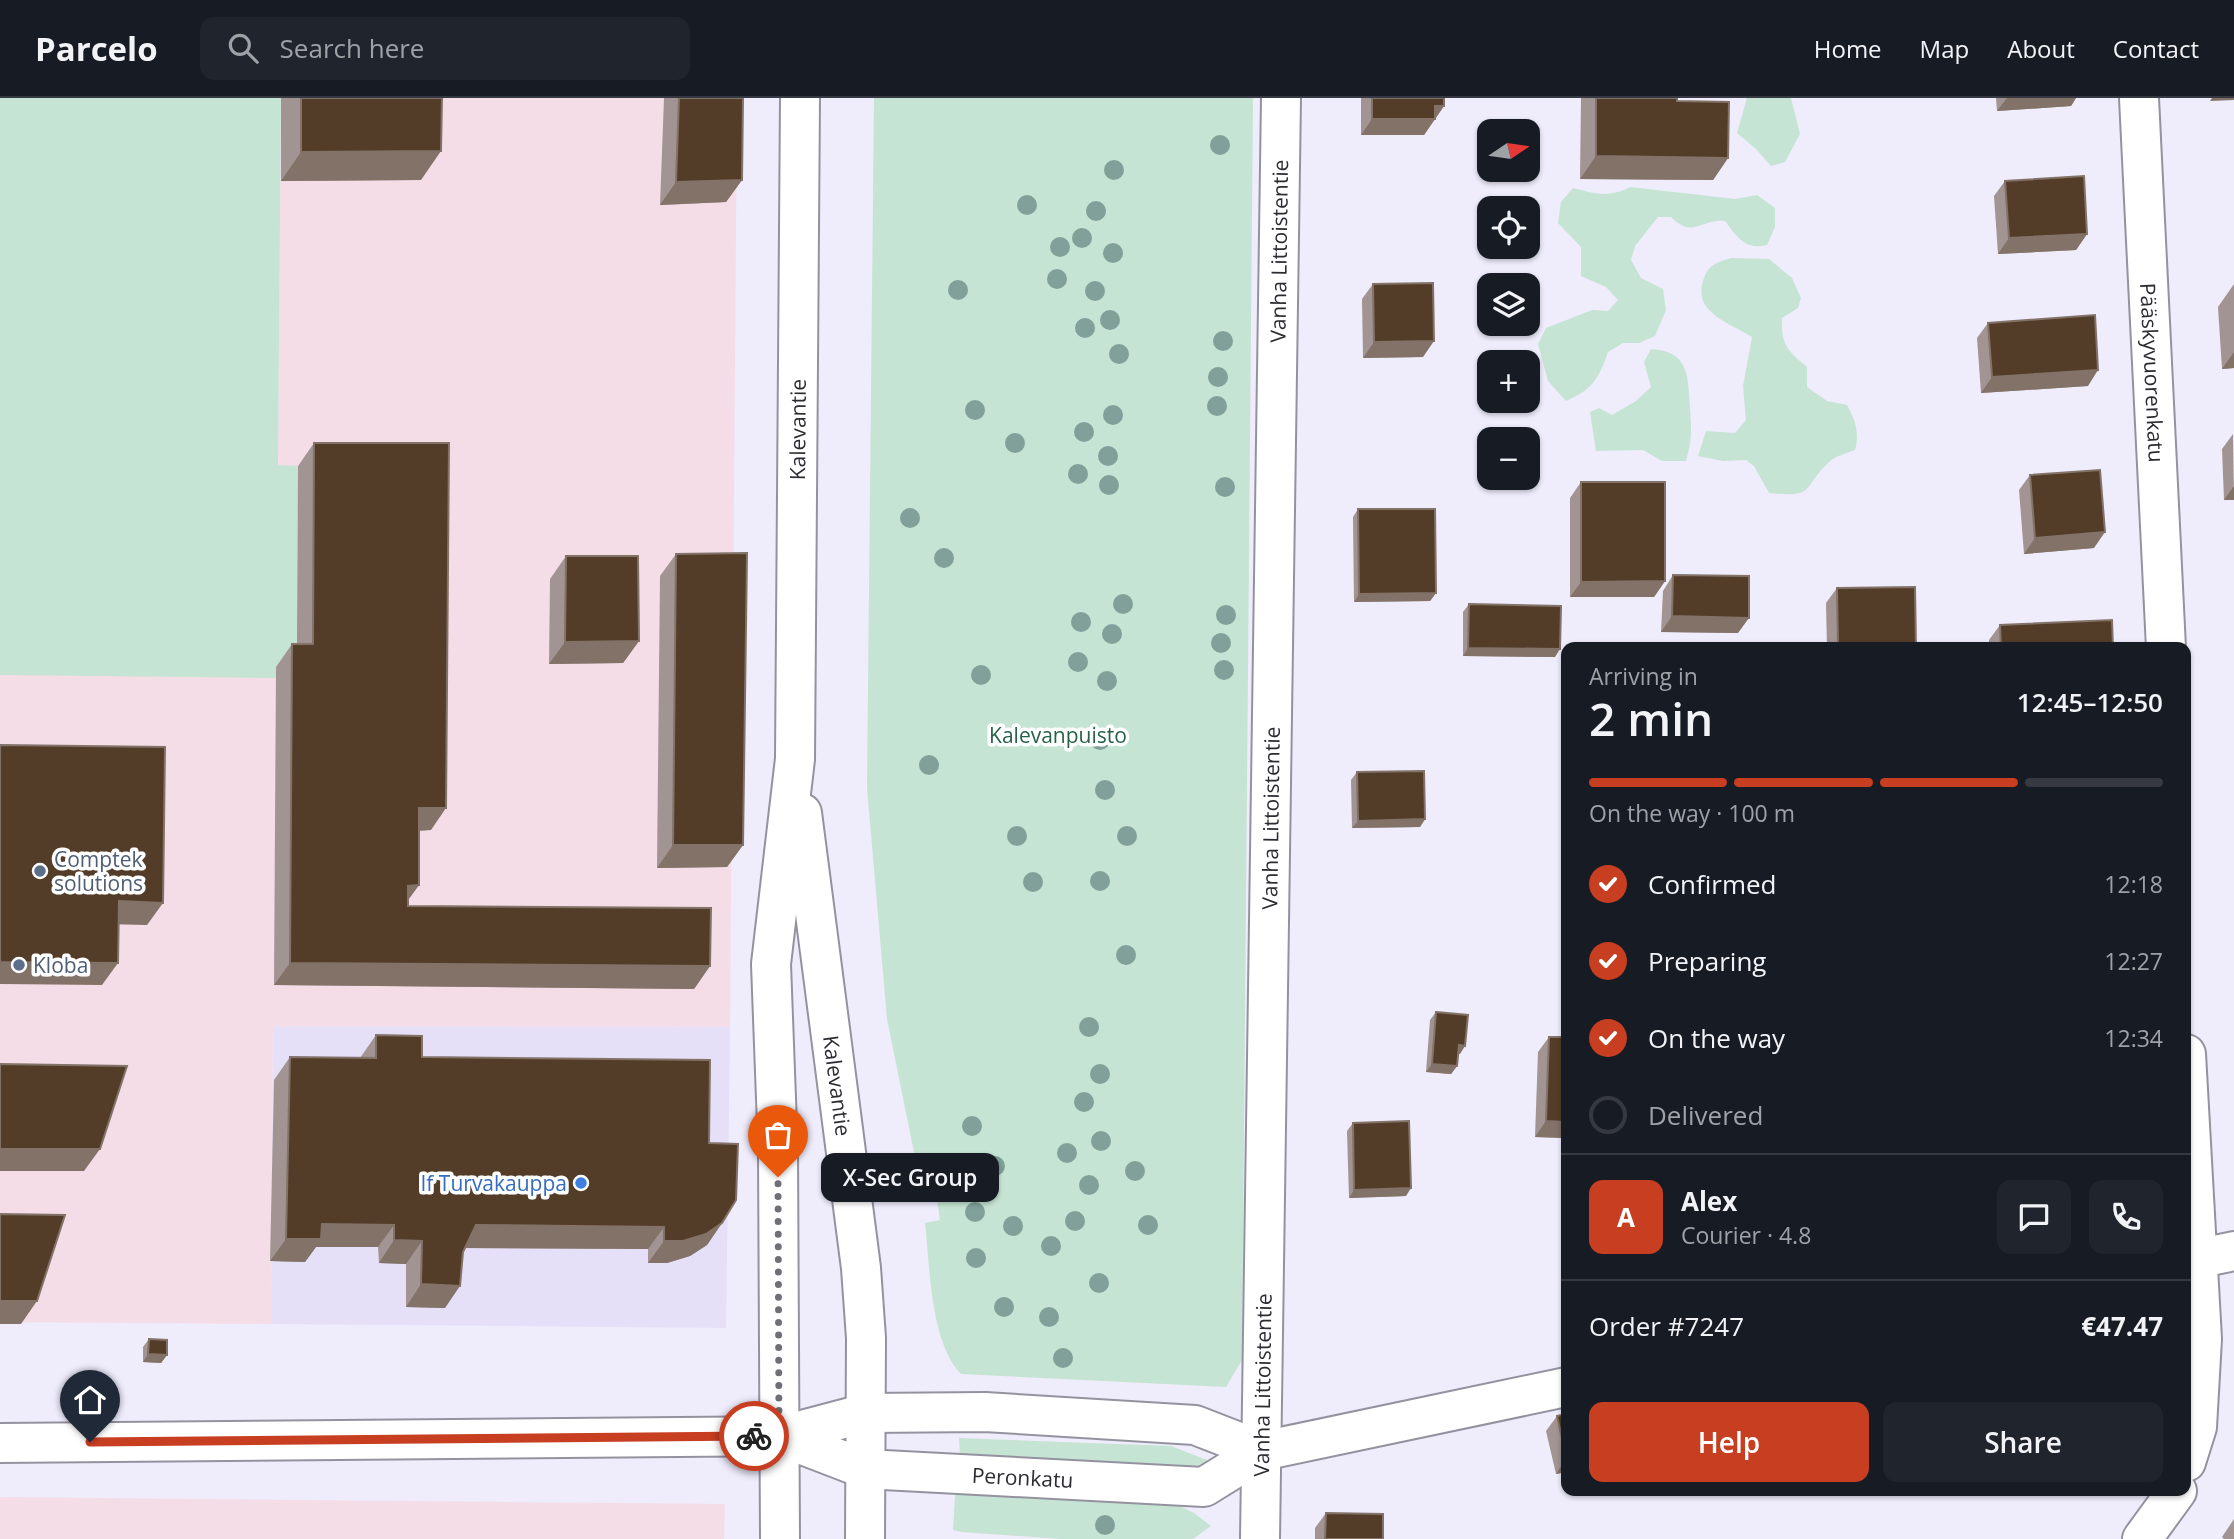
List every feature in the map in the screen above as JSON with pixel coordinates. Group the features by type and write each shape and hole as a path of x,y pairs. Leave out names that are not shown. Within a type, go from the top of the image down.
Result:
{"street":[{"name":"Kalevantie","path":"780,1539 778,1152 771,964 795,759 800,98"},
{"name":"Vanha Littoistentie","path":"1260,1539 1281,98"},
{"name":"Pääskyvuorenkatu","path":"2139,98 2166,642"},
{"name":"Kalevantie","path":"795,759 861,1268 866,1338 865,1539"},
{"path":"2191,1446 2197,1427 2202,1339 2191,1260 2234,1251"},
{"name":"Peronkatu","path":"779,1436 865,1469 1204,1487 1262,1451 1561,1388"},
{"name":"Peronkatu","path":"0,1443 779,1436 866,1413 985,1412 1195,1425 1262,1451"},
{"path":"2142,1539 2173,1496"}],"shaded area":[{"path":"281,98 737,98 730,1027 273,1026 271,1324 0,1322 0,675 278,465"},
{"path":"273,1025 730,1027 726,1328 271,1324"},
{"path":"0,1497 725,1504 724,1539 0,1539"}],"green space":[{"path":"0,98 281,98 278,465 298,466 297,666 277,678 0,675"},
{"name":"Kalevanpuisto","path":"874,98 1253,98 1242,1360 1226,1387 961,1374 951,1360 937,1324 925,1223 940,1220 934,1180 920,1182 887,1019 867,788"},
{"path":"1747,98 1791,98 1800,134 1785,162 1771,166 1737,133"},
{"path":"1630,187 1735,199 1757,195 1775,208 1775,227 1767,245 1753,246 1742,241 1725,221 1685,227 1671,217 1658,217 1635,246 1631,260 1641,278 1663,289 1666,310 1655,336 1639,343 1623,343 1608,352 1601,370 1589,388 1566,401 1548,381 1538,344 1546,328 1592,310 1608,311 1618,300 1606,287 1581,276 1581,247 1558,223 1561,202 1573,188 1602,194 1615,193"},
{"path":"1731,258 1769,259 1792,278 1801,298 1798,308 1782,318 1784,341 1790,351 1807,367 1807,387 1827,401 1847,405 1854,421 1857,432 1855,450 1832,460 1801,493 1769,493 1754,466 1746,460 1723,461 1698,456 1706,431 1735,433 1746,420 1743,386 1752,337 1724,322 1708,309 1701,292 1710,268"},
{"path":"1651,349 1664,351 1680,360 1687,376 1691,434 1686,461 1662,461 1643,450 1596,451 1590,412 1599,408 1612,415 1636,401 1651,387 1644,362"},
{"path":"959,1438 1171,1446 1212,1462 1209,1466 960,1456"},
{"path":"958,1492 1174,1503 1211,1526 1193,1539 1061,1539 961,1532 953,1530 955,1496"}],"building":[{"path":"301,98 442,98 441,151 301,152"},
{"path":"679,98 743,98 742,180 676,182"},
{"path":"1372,98 1444,98 1444,106 1435,106 1435,119 1372,119"},
{"path":"1596,98 1677,98 1677,101 1729,102 1728,158 1596,156"},
{"path":"2084,176 2087,234 2009,238 2005,181"},
{"path":"1433,283 1434,341 1374,342 1373,284"},
{"path":"2095,315 2098,370 1992,377 1988,323"},
{"path":"314,443 449,443 446,808 419,808 419,885 408,886 408,906 711,908 710,966 290,963 292,644 313,644"},
{"path":"2100,470 2105,532 2035,538 2030,475"},
{"path":"1581,482 1665,482 1665,581 1581,582"},
{"path":"1358,509 1435,509 1436,593 1359,594"},
{"path":"747,553 743,845 673,845 676,554"},
{"path":"566,556 638,556 639,641 565,642"},
{"path":"1673,575 1749,576 1749,618 1672,616"},
{"path":"1915,587 1916,642 1838,642 1837,588"},
{"path":"1469,604 1561,606 1560,649 1468,648"},
{"path":"2112,620 2113,642 2001,642 2000,625"},
{"path":"0,745 165,747 163,903 119,901 118,963 0,962"},
{"path":"1424,771 1425,819 1358,821 1357,772"},
{"path":"1436,1012 1468,1015 1465,1046 1459,1045 1457,1066 1432,1064"},
{"path":"376,1035 422,1036 422,1057 710,1060 709,1143 738,1144 736,1200 722,1223 706,1234 683,1241 664,1241 664,1227 476,1225 463,1252 460,1286 421,1284 422,1241 394,1240 394,1225 322,1224 321,1239 286,1239 290,1057 376,1058"},
{"path":"1549,1037 1561,1037 1561,1122 1546,1121"},
{"path":"0,1064 127,1066 100,1149 0,1149"},
{"path":"1409,1121 1411,1188 1354,1190 1353,1123"},
{"path":"0,1214 65,1215 37,1301 0,1301"},
{"path":"149,1339 167,1340 167,1355 148,1354"},
{"path":"1561,1415 1561,1434 1557,1416"},
{"path":"1326,1513 1383,1514 1383,1539 1325,1539"}],"way so far":[{"path":"754,1436 779,1436 778,1177"}],"place":[{"name":"Comptek solutions","path":"40,871"},
{"name":"Kloba","path":"19,965"},
{"name":"X-Sec Group","path":"778,1177"},
{"name":"If Turvakauppa","path":"581,1183"}],"route":[{"path":"90,1442 754,1436"}]}
